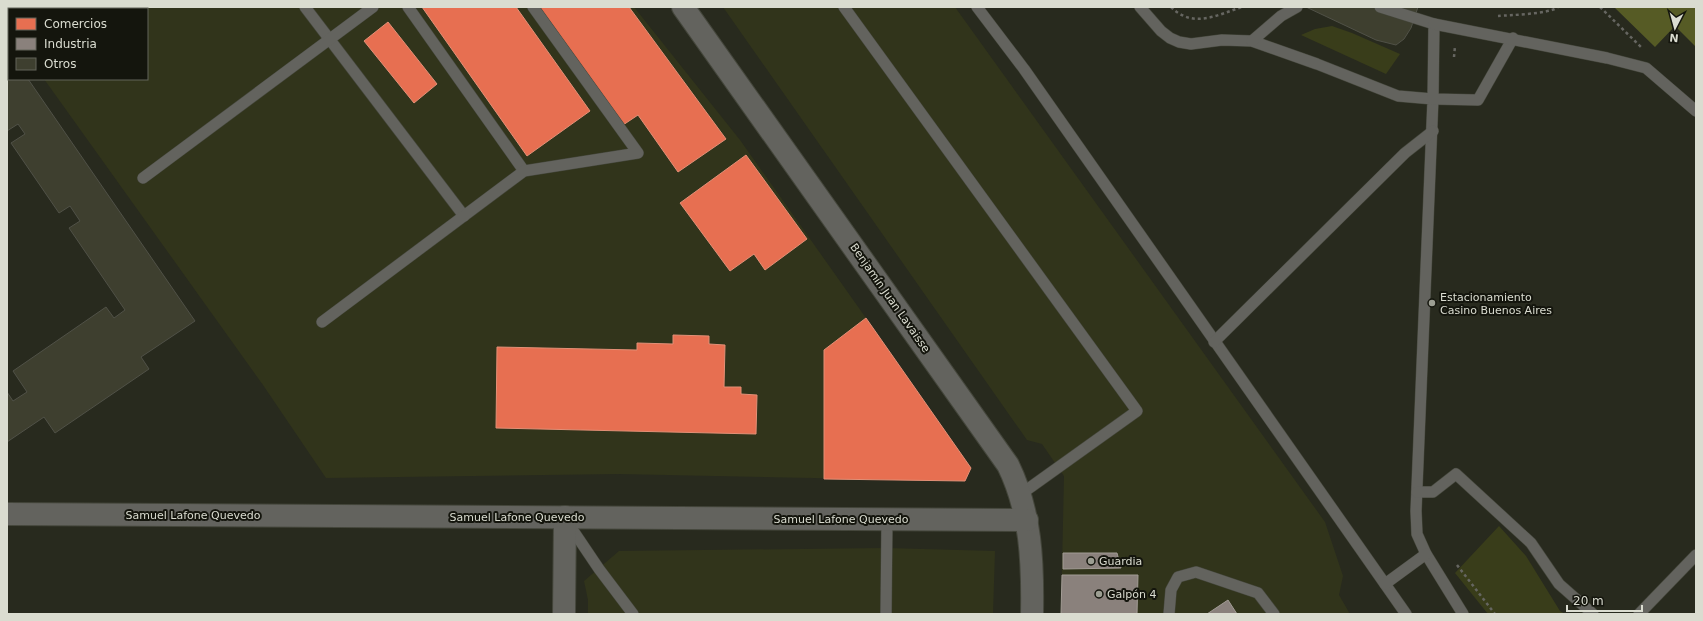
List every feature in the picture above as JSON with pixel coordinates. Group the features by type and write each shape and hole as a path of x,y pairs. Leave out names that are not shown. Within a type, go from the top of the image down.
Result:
{"street":[{"name":"Benjamín Juan Lavaisse","path":"683,7 1008,465 1021,494 1027,520 1033,574 1032,614"},
{"name":"Samuel Lafone Quevedo","path":"7,514 1027,520"},
{"path":"564,614 565,517"}],"lane":[{"path":"305,7 464,216"},
{"path":"143,178 372,7"},
{"path":"408,7 524,171"},
{"path":"322,322 524,171 638,153 533,7"},
{"path":"844,7 1137,411 1021,494"},
{"path":"977,7 1024,70 1406,614"},
{"path":"1140,7 1161,31 1170,38 1179,42 1191,44 1222,40 1252,41 1317,64 1398,96 1433,100 1478,100 1513,38"},
{"path":"1252,41 1281,16 1298,7"},
{"path":"1380,7 1434,24 1513,38 1646,68 1696,111"},
{"path":"1434,24 1433,132 1417,492 1417,534 1426,554 1463,614"},
{"path":"1214,342 1405,153 1433,132"},
{"path":"1417,492 1432,492 1456,474 1531,543 1559,584 1593,614"},
{"path":"565,517 599,569 633,614"},
{"path":"886,519 886,614"},
{"path":"1385,584 1426,554"},
{"path":"1639,614 1696,555"},
{"path":"1169,614 1171,590 1178,577 1196,572 1258,593 1274,614"}],"path":[{"path":"1171,7 1182,16 1192,19 1205,19 1242,7"},
{"path":"1494,16 1541,12 1558,7"},
{"path":"1600,7 1646,51"},
{"path":"1454,64 1456,28"},
{"path":"1453,561 1495,614"}],"shaded area":[{"path":"7,7 634,7 740,140 971,468 965,481 618,474 326,478 263,385 45,80 148,80 148,8 8,8 8,28"},
{"path":"723,7 955,7 1325,522 1343,576 1339,595 1350,614 1061,614 1064,476 1042,444 1027,440"},
{"path":"1614,7 1696,7 1696,47 1675,26 1655,47"},
{"path":"1332,26 1400,54 1386,74 1301,35 1315,29"},
{"path":"1499,526 1526,556 1560,611 1565,614 1488,614 1455,573"},
{"path":"886,548 995,551 993,614 588,614 588,600 584,581 619,551"}],"building: Comercios":[{"path":"422,7 516,7 590,111 527,156"},
{"path":"536,7 629,7 726,139 678,172 638,115 620,127"},
{"path":"388,22 437,84 414,103 364,41"},
{"path":"746,155 807,239 765,270 754,254 730,271 680,203"},
{"path":"866,318 971,468 965,481 824,479 824,350"},
{"path":"673,335 709,336 709,344 725,345 724,387 741,387 741,394 757,395 756,434 496,428 497,347 637,350 637,343 673,344"}],"building: Industria":[{"name":"Guardia","path":"1063,553 1117,553 1121,568 1063,569"},
{"name":"Galpón 4","path":"1062,575 1138,575 1137,614 1061,614"},
{"path":"1228,600 1237,614 1207,614"}],"building: Otros":[{"path":"1306,7 1418,7 1411,28 1404,39 1396,45 1376,40"},
{"path":"8,49 8,80 29,80 195,321 141,357 149,369 55,433 44,417 7,442 7,392 13,401 27,392 13,371 106,307 114,318 125,310 69,228 80,221 70,206 59,213 11,143 25,134 18,124 7,131"}],"place":[{"name":"Estacionamiento Casino Buenos Aires","path":"1432,303"},
{"name":"Guardia","path":"1091,561"},
{"name":"Galpón 4","path":"1099,594"}]}
